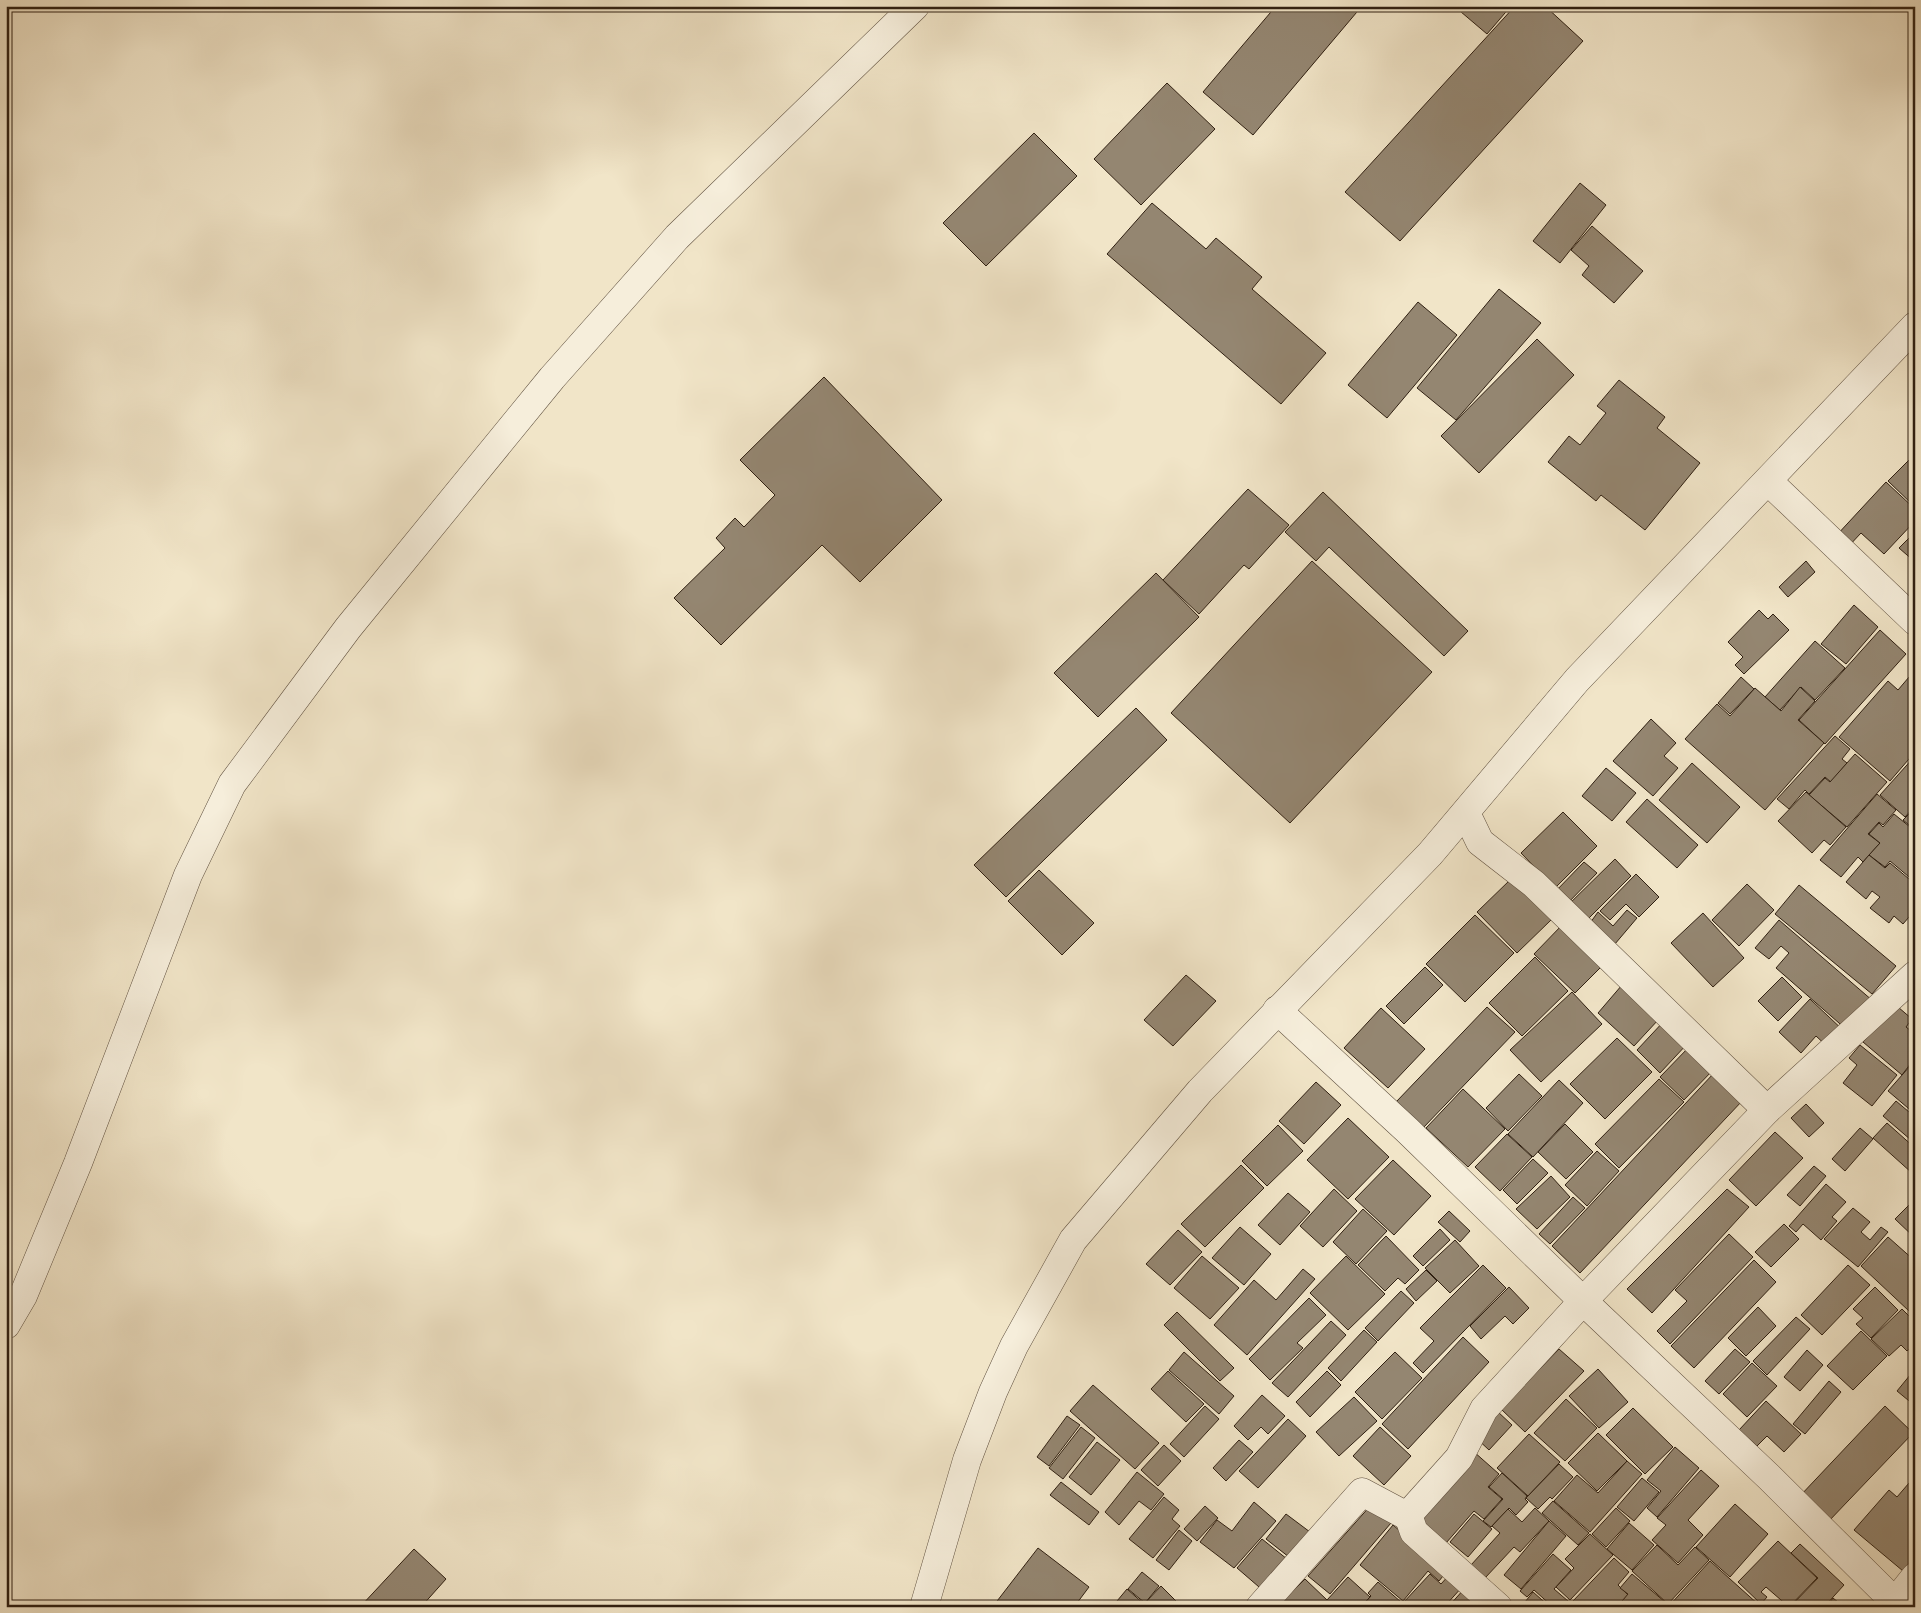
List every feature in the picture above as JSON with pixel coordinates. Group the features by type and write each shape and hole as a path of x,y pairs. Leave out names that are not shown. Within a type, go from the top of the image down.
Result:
{"street":[{"path":"6,1325 23,1296 78,1163 188,875 232,784 348,628 552,378 677,237 915,6"},
{"path":"924,1607 967,1460 993,1392 1014,1346 1073,1240 1200,1091 1430,854 1577,680 1768,481 1911,336"},
{"path":"1768,481 1915,621"},
{"path":"1466,813 1480,842 1534,884 1767,1110"},
{"path":"1408,1515 1459,1458 1484,1409 1583,1301 1767,1110 1914,978"},
{"path":"1278,1010 1407,1130 1583,1301 1769,1477 1895,1605 1915,1577"},
{"path":"1260,1607 1362,1492 1408,1515 1414,1532 1498,1607"}],"building":[{"path":"1276,6 1362,6 1253,135 1203,92"},
{"path":"1454,6 1511,6 1487,34"},
{"path":"1515,6 1545,6 1583,41 1400,241 1345,192"},
{"path":"1167,83 1215,129 1141,205 1094,159"},
{"path":"1034,133 1077,176 986,266 943,223"},
{"path":"1580,183 1606,205 1560,263 1533,241"},
{"path":"1152,203 1206,249 1216,238 1262,277 1252,289 1326,353 1281,404 1107,254"},
{"path":"1592,226 1643,271 1614,303 1582,275 1589,266 1571,250"},
{"path":"1499,289 1541,323 1456,420 1417,388"},
{"path":"1418,302 1457,335 1387,418 1348,385"},
{"path":"1537,339 1574,375 1479,473 1441,436"},
{"path":"824,377 942,500 860,582 822,545 721,645 674,598 725,548 716,538 735,518 744,527 775,495 740,460"},
{"path":"1619,380 1665,417 1657,428 1700,463 1645,530 1601,495 1596,501 1548,462 1569,436 1580,445 1606,413 1597,406"},
{"path":"1915,454 1915,507 1888,481"},
{"path":"1886,482 1915,509 1915,521 1884,554 1861,533 1847,548 1835,537"},
{"path":"1248,489 1289,525 1249,569 1244,565 1199,614 1163,580"},
{"path":"1323,492 1468,631 1444,656 1329,547 1316,561 1285,532"},
{"path":"1915,532 1915,562 1899,548"},
{"path":"1312,561 1432,672 1290,823 1171,713"},
{"path":"1806,561 1815,572 1788,597 1779,587"},
{"path":"1156,573 1199,617 1098,717 1054,673"},
{"path":"1854,605 1878,627 1846,664 1821,644"},
{"path":"1759,610 1768,619 1773,614 1789,630 1744,674 1735,665 1743,657 1728,642"},
{"path":"1880,630 1906,654 1825,744 1799,720"},
{"path":"1815,641 1845,668 1815,700 1801,687 1780,710 1765,697"},
{"path":"1915,670 1915,752 1890,781 1839,737 1888,681 1898,690"},
{"path":"1741,677 1754,689 1730,714 1718,703"},
{"path":"1800,687 1815,701 1798,720 1824,743 1765,810 1685,739 1717,704 1730,716 1755,688 1781,711"},
{"path":"1136,708 1167,740 1006,897 974,865"},
{"path":"1651,719 1676,743 1664,756 1678,768 1653,796 1613,761"},
{"path":"1835,736 1850,749 1842,759 1847,763 1831,782 1825,777 1809,794 1805,790 1789,809 1777,799"},
{"path":"1855,754 1887,782 1847,827 1809,795 1825,778 1830,782"},
{"path":"1915,756 1915,806 1905,817 1880,795"},
{"path":"1692,763 1740,807 1707,843 1659,800"},
{"path":"1606,768 1636,793 1612,821 1582,796"},
{"path":"1806,792 1846,827 1830,845 1824,840 1812,853 1778,821"},
{"path":"1877,794 1896,810 1883,825 1879,822 1868,834 1880,843 1863,862 1858,857 1841,877 1820,860"},
{"path":"1647,799 1698,845 1677,868 1626,822"},
{"path":"1915,808 1915,830 1903,820"},
{"path":"1563,812 1597,846 1555,888 1521,853"},
{"path":"1894,814 1915,831 1915,882 1890,861 1885,867 1869,855 1880,843 1869,834 1879,823 1883,827"},
{"path":"1869,855 1885,868 1890,863 1915,884 1915,910 1903,924 1894,916 1889,923 1870,908 1880,897 1872,891 1866,899 1846,882"},
{"path":"1615,859 1631,876 1581,926 1564,909"},
{"path":"1584,862 1597,873 1565,906 1553,894"},
{"path":"1039,870 1094,923 1062,955 1008,901"},
{"path":"1636,874 1659,897 1639,917 1626,904 1610,920 1600,911"},
{"path":"1511,879 1551,920 1517,953 1477,912"},
{"path":"1747,884 1774,910 1739,946 1712,920"},
{"path":"1799,885 1896,966 1872,994 1775,914"},
{"path":"1627,910 1637,918 1609,951 1585,930 1598,912 1613,926"},
{"path":"1703,913 1744,958 1713,987 1671,943"},
{"path":"1475,915 1514,953 1465,1002 1426,964"},
{"path":"1779,920 1873,1001 1847,1030 1776,968 1789,953 1781,946 1769,959 1755,948"},
{"path":"1564,923 1606,962 1575,993 1534,954"},
{"path":"1535,957 1568,991 1522,1036 1489,1003"},
{"path":"1425,967 1443,985 1404,1024 1386,1006"},
{"path":"1186,975 1216,1001 1173,1046 1144,1020"},
{"path":"1782,977 1802,997 1778,1021 1758,1001"},
{"path":"1622,985 1659,1019 1634,1046 1598,1013"},
{"path":"1572,992 1602,1024 1541,1082 1510,1050"},
{"path":"1810,999 1846,1033 1830,1049 1816,1036 1801,1053 1779,1032"},
{"path":"1487,1007 1515,1032 1423,1128 1396,1102"},
{"path":"1898,1007 1912,1019 1906,1027 1915,1034 1915,1066 1911,1063 1902,1075 1863,1042"},
{"path":"1381,1008 1425,1049 1388,1088 1344,1048"},
{"path":"1665,1020 1688,1043 1660,1073 1637,1050"},
{"path":"1617,1038 1652,1072 1605,1119 1570,1084"},
{"path":"1860,1045 1897,1075 1872,1106 1843,1083 1857,1065 1849,1058"},
{"path":"1690,1046 1714,1069 1684,1100 1660,1077"},
{"path":"1910,1066 1915,1070 1915,1114 1888,1091"},
{"path":"1714,1073 1743,1100 1580,1273 1552,1246"},
{"path":"1519,1074 1542,1096 1508,1131 1486,1108"},
{"path":"1659,1079 1684,1102 1619,1168 1595,1144"},
{"path":"1559,1080 1583,1103 1533,1157 1508,1134"},
{"path":"1316,1082 1341,1105 1304,1144 1279,1121"},
{"path":"1463,1089 1505,1129 1468,1167 1426,1128"},
{"path":"1896,1101 1915,1117 1915,1136 1911,1140 1883,1116"},
{"path":"1806,1104 1824,1123 1809,1137 1791,1118"},
{"path":"1348,1118 1389,1157 1348,1199 1307,1160"},
{"path":"1887,1123 1915,1148 1915,1169 1912,1173 1873,1138"},
{"path":"1565,1124 1593,1152 1566,1179 1538,1152"},
{"path":"1278,1125 1303,1151 1267,1186 1242,1161"},
{"path":"1860,1128 1873,1139 1845,1171 1832,1159"},
{"path":"1775,1132 1803,1158 1756,1206 1729,1180"},
{"path":"1507,1134 1532,1157 1500,1191 1475,1167"},
{"path":"1597,1151 1619,1171 1587,1206 1565,1185"},
{"path":"1533,1159 1548,1173 1517,1204 1503,1190"},
{"path":"1393,1160 1431,1196 1394,1235 1355,1199"},
{"path":"1241,1165 1264,1188 1205,1247 1181,1224"},
{"path":"1814,1166 1826,1176 1800,1206 1787,1195"},
{"path":"1551,1176 1570,1197 1537,1229 1516,1209"},
{"path":"1826,1184 1846,1202 1832,1217 1837,1221 1821,1240 1803,1224 1796,1232 1789,1226"},
{"path":"1334,1189 1357,1211 1323,1247 1300,1226"},
{"path":"1727,1189 1749,1207 1652,1313 1627,1289"},
{"path":"1288,1193 1310,1212 1280,1245 1258,1225"},
{"path":"1573,1197 1585,1208 1550,1244 1539,1234"},
{"path":"1915,1199 1915,1238 1895,1219"},
{"path":"1853,1208 1870,1222 1861,1232 1870,1240 1881,1227 1888,1232 1858,1267 1824,1239"},
{"path":"1363,1209 1387,1231 1356,1264 1333,1242"},
{"path":"1449,1211 1470,1231 1460,1242 1438,1222"},
{"path":"1784,1224 1799,1239 1771,1267 1755,1252"},
{"path":"1240,1227 1271,1254 1244,1285 1212,1258"},
{"path":"1440,1229 1450,1240 1423,1266 1413,1256"},
{"path":"1178,1230 1202,1252 1170,1285 1146,1264"},
{"path":"1729,1234 1753,1257 1670,1344 1657,1331 1687,1301 1675,1290"},
{"path":"1386,1236 1419,1270 1405,1284 1398,1278 1385,1291 1358,1265"},
{"path":"1888,1237 1915,1261 1915,1305 1909,1311 1861,1266"},
{"path":"1455,1240 1479,1266 1450,1293 1425,1268"},
{"path":"1202,1256 1239,1288 1210,1319 1174,1288"},
{"path":"1346,1256 1385,1294 1348,1330 1310,1293"},
{"path":"1754,1260 1776,1282 1694,1368 1671,1346"},
{"path":"1483,1265 1506,1288 1423,1373 1413,1363 1434,1341 1420,1328"},
{"path":"1848,1265 1870,1285 1822,1335 1801,1315"},
{"path":"1303,1269 1315,1279 1247,1355 1214,1325 1254,1280 1276,1300"},
{"path":"1426,1270 1437,1281 1416,1301 1406,1289"},
{"path":"1509,1287 1529,1308 1513,1324 1505,1316 1481,1339 1470,1326"},
{"path":"1875,1287 1898,1310 1871,1338 1856,1324 1863,1318 1853,1309"},
{"path":"1401,1291 1414,1303 1378,1341 1365,1328"},
{"path":"1309,1298 1326,1315 1297,1343 1303,1348 1270,1380 1249,1359"},
{"path":"1758,1307 1776,1326 1746,1356 1728,1338"},
{"path":"1902,1309 1915,1322 1915,1344 1907,1351 1901,1345 1889,1356 1871,1339"},
{"path":"1177,1312 1234,1368 1220,1381 1164,1325"},
{"path":"1796,1317 1810,1329 1767,1375 1753,1361"},
{"path":"1331,1321 1346,1335 1288,1397 1272,1383"},
{"path":"1364,1330 1377,1342 1341,1381 1328,1368"},
{"path":"1861,1331 1887,1356 1853,1390 1827,1366"},
{"path":"1463,1337 1489,1362 1408,1449 1382,1424"},
{"path":"1559,1349 1584,1371 1525,1432 1501,1409"},
{"path":"1735,1349 1750,1362 1719,1394 1705,1381"},
{"path":"1807,1350 1823,1365 1800,1391 1784,1377"},
{"path":"1184,1352 1234,1396 1219,1414 1169,1370"},
{"path":"1395,1352 1422,1378 1382,1419 1355,1392"},
{"path":"1752,1363 1777,1386 1747,1417 1723,1394"},
{"path":"1598,1369 1628,1402 1599,1428 1569,1396"},
{"path":"1915,1369 1915,1405 1914,1405 1897,1391"},
{"path":"1168,1371 1204,1404 1186,1422 1151,1389"},
{"path":"1327,1371 1341,1385 1310,1417 1296,1402"},
{"path":"1829,1381 1841,1392 1805,1434 1793,1424"},
{"path":"1093,1385 1159,1443 1135,1469 1070,1411"},
{"path":"1262,1395 1285,1416 1268,1434 1261,1427 1248,1440 1234,1426"},
{"path":"1354,1397 1377,1421 1339,1456 1316,1432"},
{"path":"1566,1399 1597,1428 1565,1461 1534,1433"},
{"path":"1766,1401 1801,1434 1784,1452 1767,1436 1757,1446 1739,1430"},
{"path":"1205,1406 1219,1419 1184,1457 1170,1444"},
{"path":"1885,1406 1913,1433 1827,1523 1799,1497"},
{"path":"1633,1408 1673,1447 1645,1474 1606,1435"},
{"path":"1497,1411 1512,1425 1489,1450 1474,1436"},
{"path":"1067,1416 1080,1425 1049,1466 1037,1457"},
{"path":"1288,1419 1306,1436 1258,1488 1239,1471"},
{"path":"1081,1427 1095,1438 1063,1479 1049,1468"},
{"path":"1380,1427 1411,1456 1384,1485 1353,1456"},
{"path":"1598,1433 1627,1461 1597,1491 1568,1463"},
{"path":"1529,1434 1560,1462 1528,1496 1497,1468"},
{"path":"1239,1440 1253,1452 1226,1481 1213,1468"},
{"path":"1097,1442 1120,1460 1091,1495 1069,1477"},
{"path":"1164,1445 1181,1461 1158,1486 1141,1470"},
{"path":"1675,1447 1699,1468 1657,1517 1647,1508 1661,1491 1647,1480"},
{"path":"1473,1451 1499,1474 1488,1487 1502,1499 1484,1519 1474,1511 1446,1543 1415,1516"},
{"path":"1627,1461 1642,1474 1590,1532 1554,1501 1577,1475 1598,1493"},
{"path":"1559,1464 1573,1477 1552,1499 1550,1497 1538,1509 1526,1498"},
{"path":"1701,1470 1719,1486 1688,1520 1703,1535 1678,1563 1652,1540 1666,1525 1657,1518"},
{"path":"1137,1472 1164,1494 1151,1510 1139,1501 1119,1525 1105,1512"},
{"path":"1502,1473 1527,1496 1525,1499 1528,1502 1516,1515 1509,1508 1491,1527 1483,1521 1503,1499 1489,1487"},
{"path":"1915,1476 1915,1557 1903,1571 1854,1530 1889,1490 1897,1497"},
{"path":"1642,1478 1659,1492 1634,1521 1617,1507"},
{"path":"1061,1482 1099,1512 1089,1525 1050,1495"},
{"path":"1164,1497 1179,1510 1172,1519 1180,1526 1153,1558 1129,1539"},
{"path":"1553,1501 1589,1533 1578,1545 1542,1513"},
{"path":"1254,1502 1276,1521 1234,1568 1200,1542 1217,1520 1232,1531"},
{"path":"1735,1504 1768,1534 1730,1577 1696,1547"},
{"path":"1371,1505 1391,1523 1330,1594 1308,1576"},
{"path":"1205,1506 1218,1518 1197,1541 1184,1529"},
{"path":"1535,1508 1549,1521 1520,1552 1514,1547 1485,1578 1471,1565 1500,1533 1492,1526 1508,1509 1522,1522"},
{"path":"1616,1508 1630,1521 1606,1547 1592,1534"},
{"path":"1286,1514 1314,1535 1294,1561 1266,1539"},
{"path":"1474,1514 1492,1529 1468,1557 1450,1542"},
{"path":"1549,1521 1566,1536 1521,1589 1504,1575"},
{"path":"1629,1523 1654,1545 1632,1570 1607,1549"},
{"path":"1393,1525 1447,1571 1439,1581 1428,1571 1403,1601 1360,1565"},
{"path":"1179,1530 1192,1541 1169,1570 1156,1560"},
{"path":"1590,1534 1613,1555 1570,1600 1556,1587 1574,1568 1565,1559"},
{"path":"1262,1539 1292,1563 1266,1593 1237,1568"},
{"path":"1778,1541 1817,1578 1789,1607 1766,1587 1761,1592 1767,1597 1761,1604 1738,1582"},
{"path":"1800,1544 1844,1585 1824,1607 1790,1607 1818,1578 1791,1553"},
{"path":"1657,1545 1678,1565 1695,1547 1709,1560 1668,1604 1632,1571"},
{"path":"1038,1548 1089,1587 1074,1607 996,1607 994,1605"},
{"path":"414,1549 446,1579 421,1607 360,1607"},
{"path":"1553,1554 1571,1570 1554,1589 1568,1601 1563,1607 1553,1607 1534,1590 1527,1597 1520,1591"},
{"path":"1614,1558 1629,1572 1618,1585 1628,1595 1616,1607 1578,1607 1572,1602"},
{"path":"1710,1561 1759,1605 1757,1607 1668,1607"},
{"path":"1142,1572 1159,1586 1145,1603 1128,1589"},
{"path":"1430,1574 1441,1584 1450,1574 1463,1586 1444,1607 1405,1607 1402,1604"},
{"path":"1632,1574 1665,1602 1661,1607 1617,1607 1628,1594 1620,1588"},
{"path":"1348,1577 1370,1597 1360,1607 1291,1607 1284,1600 1305,1579 1327,1600"},
{"path":"1378,1582 1401,1602 1397,1607 1361,1607 1371,1596 1368,1593"},
{"path":"1161,1586 1178,1603 1175,1607 1112,1607 1127,1589 1144,1604"},
{"path":"1465,1588 1487,1607 1448,1607"},
{"path":"1533,1592 1550,1607 1521,1607"},
{"path":"1833,1598 1844,1607 1826,1607"}]}
